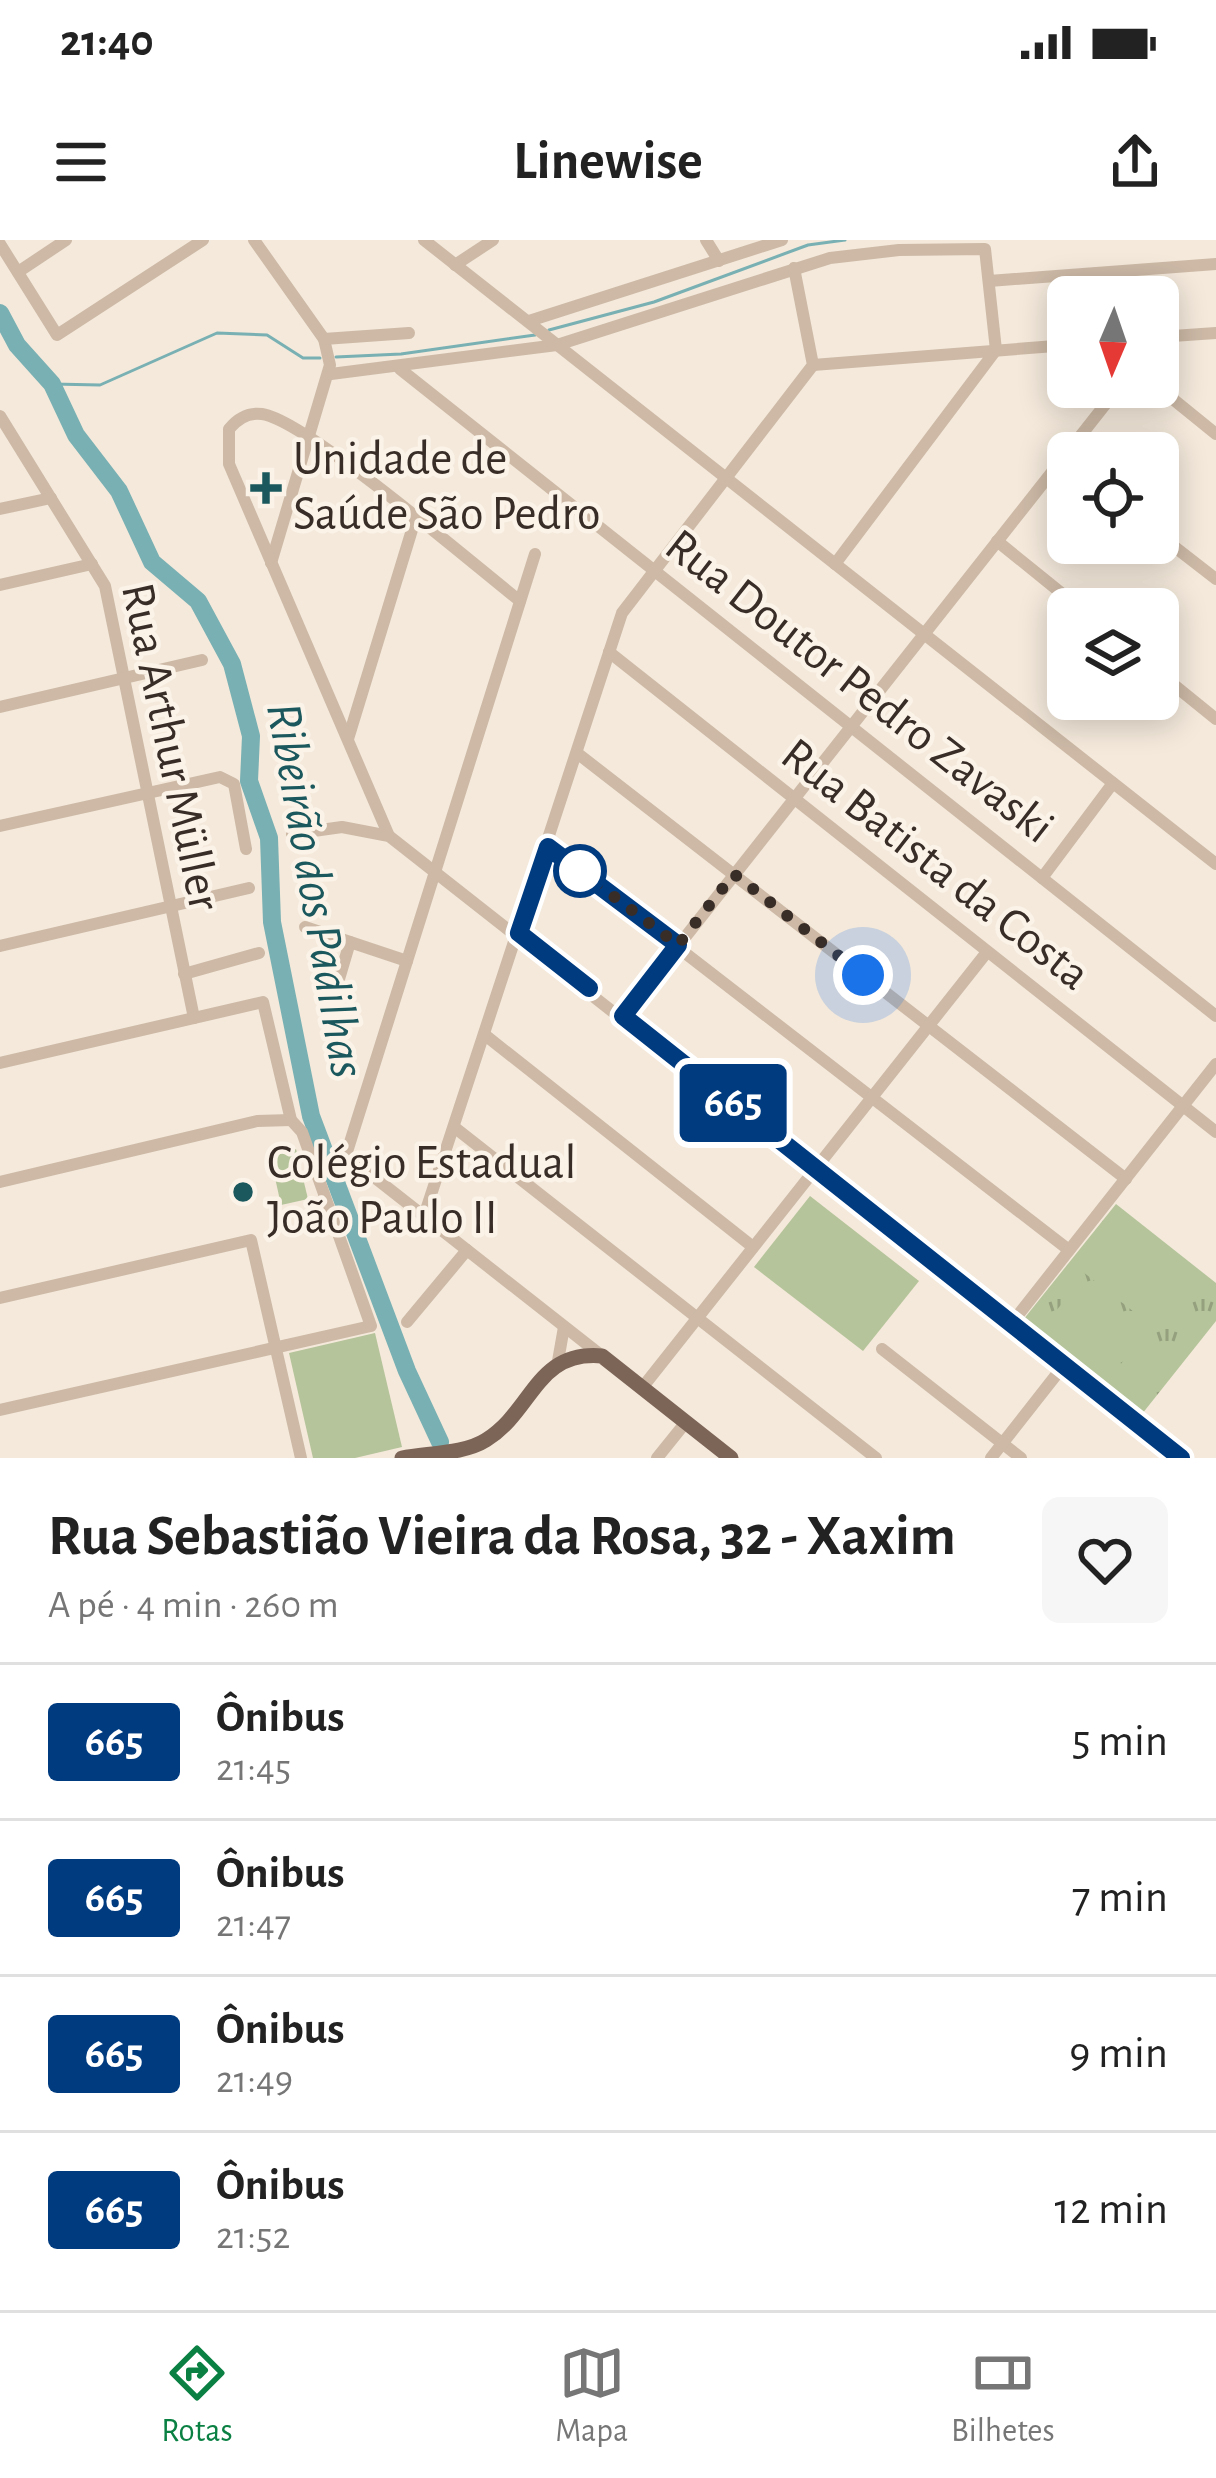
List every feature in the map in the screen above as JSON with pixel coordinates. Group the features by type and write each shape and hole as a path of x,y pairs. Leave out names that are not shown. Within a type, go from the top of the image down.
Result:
{"main road":[{"path":"402,1458 490,1438 558,1361 571,1355 602,1356 731,1458"}],"street":[{"path":"18,272 66,240"},
{"path":"0,244 57,335 203,240"},
{"path":"254,240 326,343 330,370 271,563"},
{"path":"424,240 1216,863"},
{"path":"455,265 494,240"},
{"path":"706,240 718,261"},
{"path":"531,323 782,240"},
{"path":"330,370 400,369 554,343 794,268 899,250 986,249 996,350 835,564"},
{"path":"988,281 1216,264"},
{"path":"794,268 813,365"},
{"path":"326,343 409,333"},
{"path":"1179,336 1216,333"},
{"path":"424,1216 622,613 813,365 1047,346"},
{"name":"Rua Doutor Pedro Zavaski","path":"400,369 1216,1016"},
{"path":"1179,404 1216,434"},
{"path":"389,836 229,464 227,435 239,418 256,413 311,437 520,601"},
{"name":"Rua Arthur Müller","path":"0,416 5,432 105,586 194,1018"},
{"path":"623,1016 1047,482"},
{"path":"0,509 51,498"},
{"path":"348,740 415,520"},
{"path":"997,541 1055,588"},
{"path":"1179,551 1216,580"},
{"path":"535,554 346,1155 602,1356"},
{"path":"0,585 92,564"},
{"name":"Rua Batista da Costa","path":"609,652 1216,1132"},
{"path":"0,706 202,660"},
{"path":"1179,688 1216,718"},
{"path":"577,754 1126,1179"},
{"path":"0,826 227,778 234,784 246,850"},
{"path":"1042,878 1113,783"},
{"path":"292,834 342,827 389,836 519,933 1181,1458"},
{"path":"548,847 1070,1250"},
{"path":"0,946 249,888"},
{"path":"305,927 407,961"},
{"path":"326,1023 350,942"},
{"path":"642,1388 987,952"},
{"name":"Rua Arthur Müller","path":"184,974 259,953"},
{"path":"0,1064 263,1002 291,1120 302,1132 371,1326 0,1410"},
{"path":"485,1035 753,1247"},
{"path":"1012,1324 1216,1064"},
{"path":"0,1182 256,1121 291,1120"},
{"path":"454,1127 876,1458"},
{"path":"0,1298 251,1240 272,1348 301,1458"},
{"path":"407,1322 467,1250"},
{"path":"558,1361 564,1327"},
{"path":"881,1349 1021,1458"},
{"path":"991,1458 1064,1365"},
{"path":"658,1458 686,1422"}],"green space":[{"path":"296,1149 308,1199 281,1205 270,1155"},
{"path":"810,1196 919,1281 863,1351 754,1267"},
{"path":"1116,1204 1216,1283 1216,1321 1142,1414 1023,1320"},
{"path":"1121,1224 1186,1276 1148,1323 1083,1272"},
{"path":"1073,1290 1118,1326 1096,1353 1051,1317"},
{"path":"375,1333 402,1447 355,1458 313,1458 289,1353"},
{"path":"1140,1340 1158,1355 1130,1390 1112,1375"}],"waterway":[{"path":"549,330 654,302 808,245 845,240"},
{"name":"Ribeirão dos Padilhas","path":"0,313 17,345 52,384 76,435 119,491 152,562 198,601 232,664 251,736 249,781 269,838 272,922 311,1116 407,1371 440,1442"},
{"path":"52,384 100,385 217,333 267,335 303,358 320,358"},
{"path":"336,357 401,354 535,335"}],"bus line":[{"name":"665","path":"589,988 519,933 548,847 678,945 623,1016 1181,1458"}],"place":[{"name":"Unidade de Saúde São Pedro","path":"266,488"},
{"name":"Colégio Estadual João Paulo II","path":"243,1192"}],"route":[{"path":"580,871 678,945 734,874 863,975"}]}
